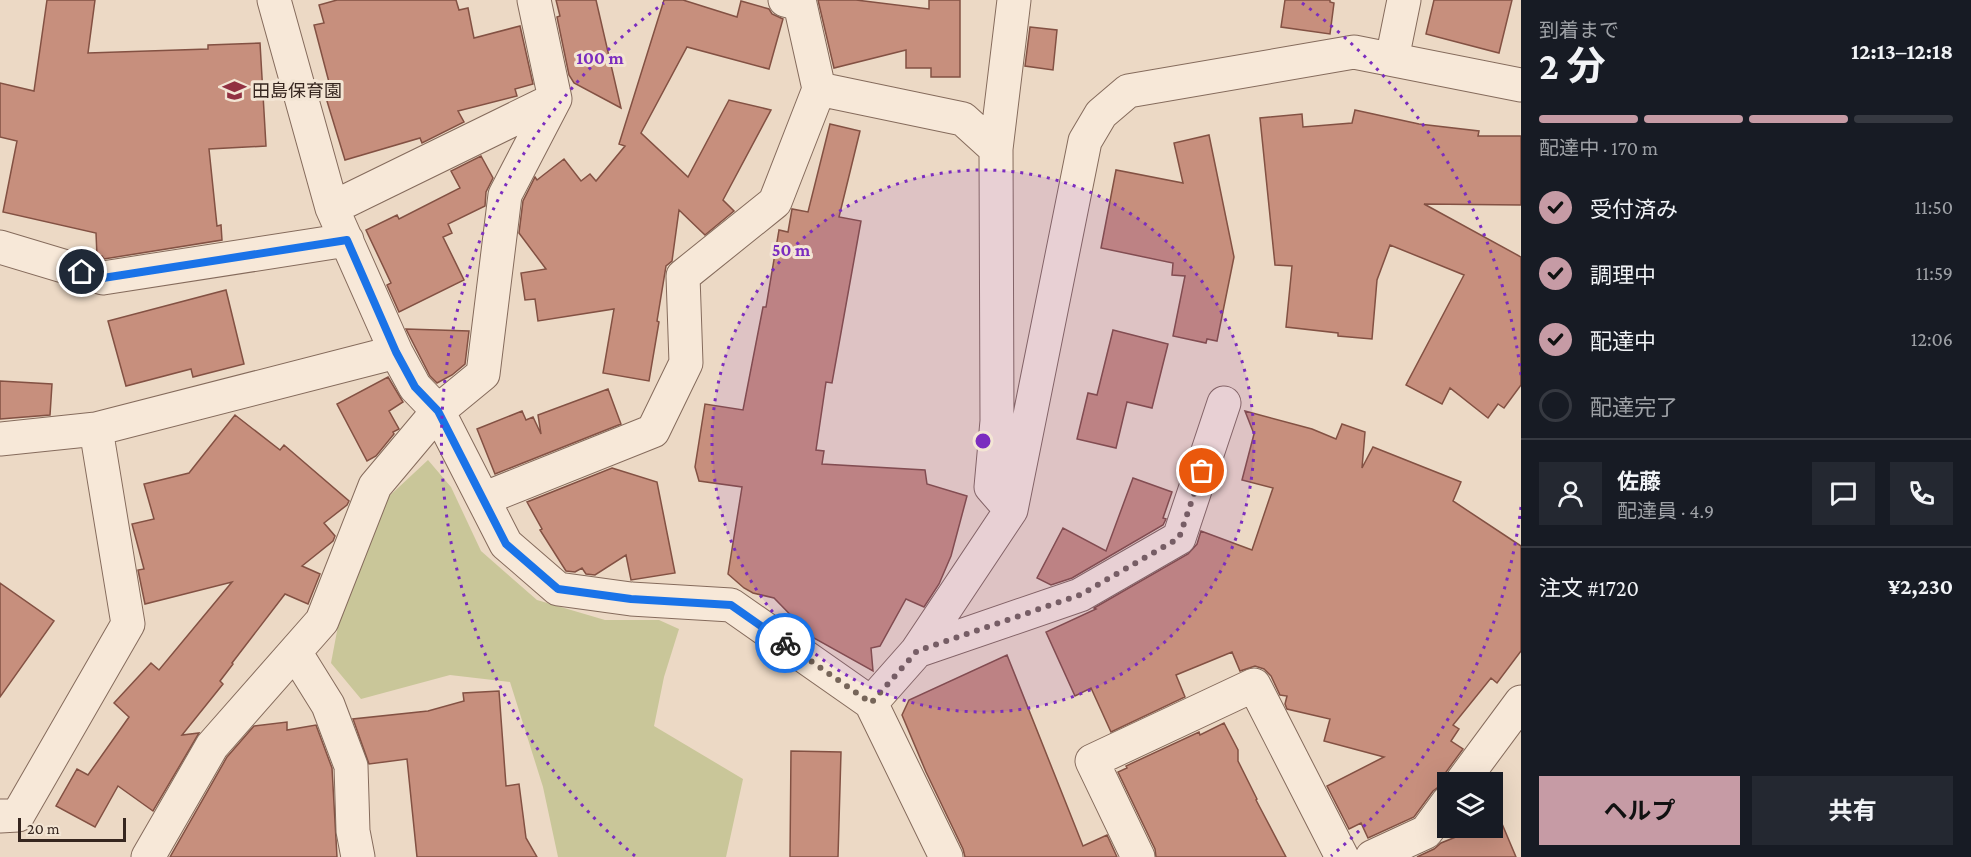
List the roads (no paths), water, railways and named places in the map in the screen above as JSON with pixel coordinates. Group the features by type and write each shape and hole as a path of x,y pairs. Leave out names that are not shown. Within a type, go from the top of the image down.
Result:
{"street":[{"path":"274,0 332,208 396,352 415,387 438,411 506,544 558,589 631,599 731,605 871,703 945,857"},
{"path":"148,857 212,746 322,621 375,486 438,411 483,374 505,195 555,99 534,0"},
{"path":"483,499 653,431 686,363 683,276 775,202 819,89 800,4 785,0"},
{"path":"1011,510 991,487 997,421 996,149 1014,0"},
{"path":"1392,59 1404,0"},
{"path":"871,703 917,651 1011,510 1085,141 1101,114 1128,91 1354,52 1521,85"},
{"path":"819,89 963,119 996,149"},
{"path":"332,208 555,99"},
{"path":"0,247 103,278 347,240"},
{"path":"0,439 96,429 396,352"},
{"path":"917,651 1080,595 1179,538 1224,403"},
{"path":"0,816 18,815 128,624 96,429"},
{"path":"295,652 328,705 351,766 354,831 358,857"},
{"path":"1138,857 1092,761 1254,685 1342,857"},
{"path":"1469,772 1521,702"},
{"path":"1372,857 1426,832 1437,817"}],"place":[{"name":"田島保育園","path":"234,91"}]}
